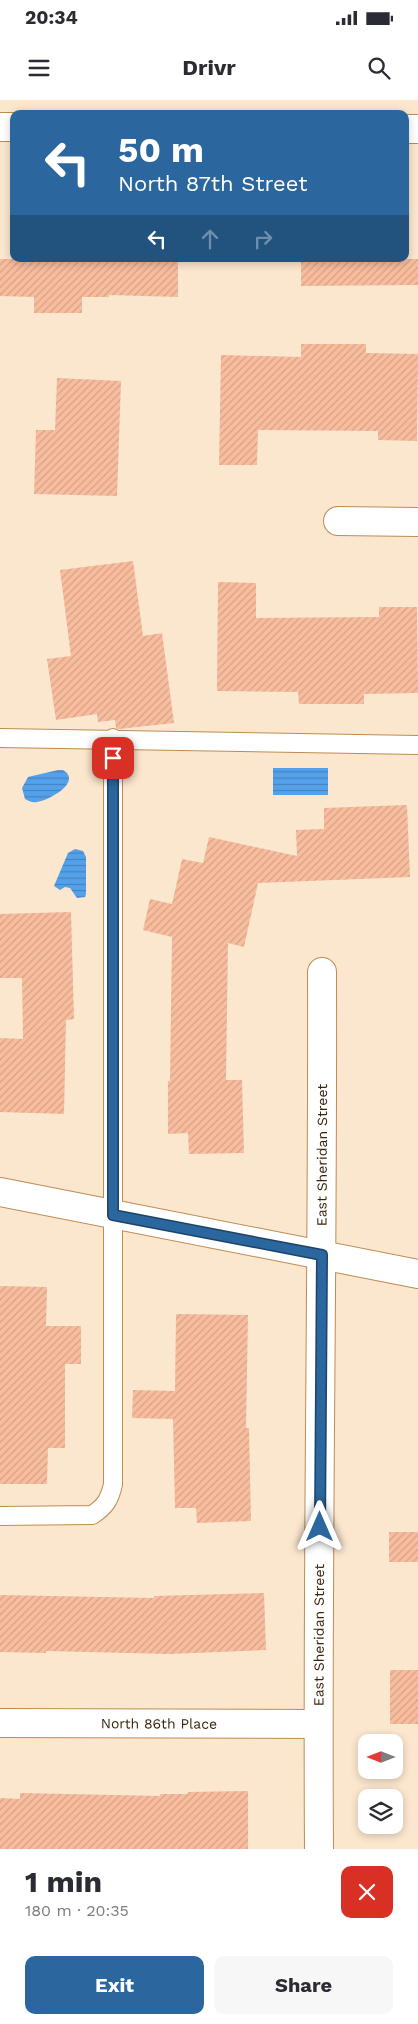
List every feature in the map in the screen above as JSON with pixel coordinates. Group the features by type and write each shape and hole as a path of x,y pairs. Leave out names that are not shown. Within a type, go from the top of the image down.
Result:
{"street":[{"path":"338,521 418,522"},
{"name":"East Sheridan Street","path":"319,1849 322,972"},
{"path":"0,1192 418,1274"},
{"name":"North 86th Place","path":"0,1723 318,1724"}],"lane":[{"path":"0,738 113,738 418,745"},
{"path":"0,1516 92,1515 103,1508 110,1498 113,1484 113,738"}],"water":[{"path":"273,768 328,768 328,795 273,795"},
{"path":"63,770 68,775 69,780 62,790 42,801 31,802 25,799 22,788 28,777"},
{"path":"75,849 83,851 86,857 86,894 85,897 77,898 70,888 65,887 60,890 54,886 68,853"}],"building":[{"path":"0,259 10,259 10,262 178,262 178,297 109,295 109,297 82,297 82,313 34,313 34,297 0,296"},
{"path":"409,259 418,259 418,285 301,286 301,262 409,262"},
{"path":"301,344 366,344 366,353 418,354 417,441 378,440 378,431 258,430 257,465 219,465 221,355 301,357"},
{"path":"57,378 121,381 117,496 34,494 36,430 55,430"},
{"path":"133,561 143,636 162,633 174,723 119,729 116,728 115,720 98,722 97,714 56,720 47,659 71,656 60,570"},
{"path":"218,582 256,583 256,618 379,617 379,607 417,607 418,693 364,694 364,704 299,704 298,692 217,691"},
{"path":"407,805 410,877 258,883 244,947 228,943 226,1080 242,1080 244,1153 189,1154 188,1133 168,1134 172,937 143,930 150,899 172,904 182,859 203,863 209,837 297,856 296,830 324,829 324,808"},
{"path":"71,912 74,1019 66,1020 64,1114 0,1112 0,1038 23,1039 22,978 0,978 0,914"},
{"path":"0,1286 47,1287 46,1326 81,1326 81,1364 65,1364 65,1448 48,1448 47,1484 0,1484"},
{"path":"176,1314 248,1315 246,1428 249,1428 251,1521 197,1523 196,1508 175,1508 173,1419 132,1418 133,1390 175,1391"},
{"path":"389,1532 418,1532 418,1562 389,1562"},
{"path":"264,1593 266,1650 169,1654 46,1651 46,1653 0,1652 0,1595 154,1598 154,1596"},
{"path":"390,1670 418,1670 418,1724 390,1724"},
{"path":"248,1791 248,1849 0,1849 0,1798 20,1799 20,1793 160,1796 160,1794 188,1794 188,1792"}],"route":[{"path":"113,758 113,1215 322,1255 320,1527"}]}
